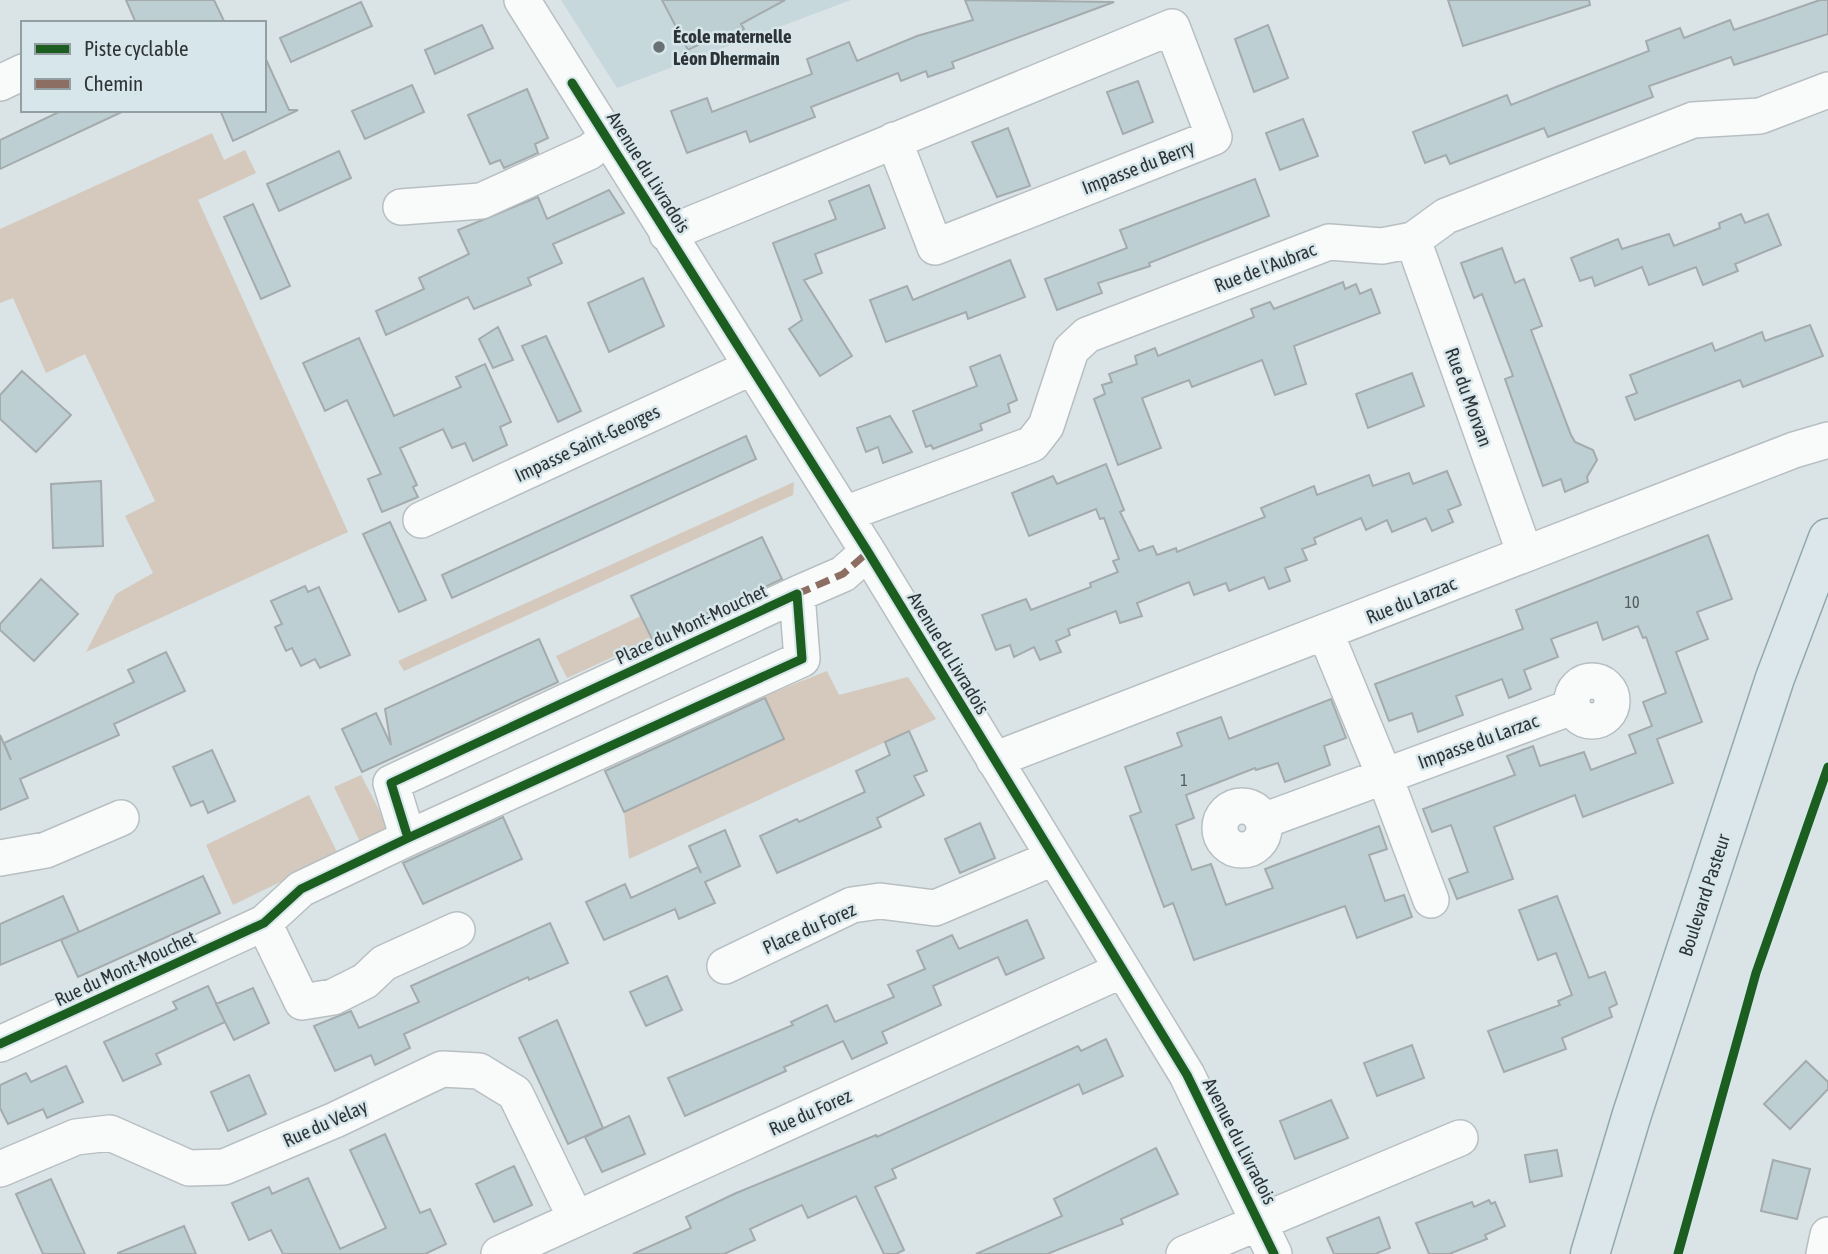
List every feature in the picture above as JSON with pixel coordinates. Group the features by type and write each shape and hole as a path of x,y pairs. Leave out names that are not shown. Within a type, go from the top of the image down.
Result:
{"main road":[{"name":"Boulevard Pasteur","path":"1590,1254 1632,1114 1774,678 1828,538"}],"street":[{"name":"Avenue du Livradois","path":"522,0 845,514 1187,1075 1260,1220 1274,1254"},
{"name":"Impasse du Berry","path":"667,234 894,140 1172,27 1214,137 935,247 894,140"},
{"path":"0,83 21,73"},
{"name":"Rue de l'Aubrac","path":"845,514 1032,444 1046,426 1071,350 1087,335 1329,242 1382,246 1413,240 1446,216 1693,120 1760,116 1828,90"},
{"path":"401,207 481,201 589,152 607,138"},
{"name":"Rue du Morvan","path":"1413,240 1525,554"},
{"name":"Impasse Saint-Georges","path":"421,520 752,367"},
{"name":"Rue du Larzac","path":"994,760 1326,634 1525,554 1828,440"},
{"name":"Place du Mont-Mouchet","path":"408,838 391,783 843,575 868,552"},
{"name":"Place du Mont-Mouchet","path":"264,923 301,889 802,659 797,594"},
{"path":"1326,634 1384,775 1431,901"},
{"name":"Impasse du Larzac","path":"1264,821 1572,706"},
{"path":"0,858 46,850 121,818"},
{"name":"Place du Forez","path":"725,966 852,905 880,901 935,908 959,901 1053,858"},
{"path":"264,923 302,1002 333,997 365,981 384,963 457,930"},
{"name":"Rue du Mont-Mouchet","path":"0,1044 264,923"},
{"name":"Rue du Forez","path":"499,1254 1122,970"},
{"name":"Rue du Velay","path":"0,1169 76,1137 110,1133 189,1168 225,1167 335,1120 442,1069 480,1071 514,1093 576,1219"},
{"path":"1184,1254 1460,1138"},
{"path":"1824,1254 1828,1235"}],"shaded area":[{"name":"École maternelle Léon Dhermain","path":"561,0 851,0 617,88"},
{"path":"212,133 224,160 245,150 256,173 198,200 348,532 86,652 116,594 153,573 125,516 155,501 85,354 46,373 13,298 0,303 0,229"},
{"path":"794,482 793,495 404,671 398,661"},
{"path":"641,616 652,639 567,678 556,656"},
{"path":"827,671 839,695 908,677 936,719 629,859 624,812 784,739 764,696"},
{"path":"361,775 391,833 362,846 334,787"},
{"path":"309,795 338,854 233,905 206,845"}],"building":[{"path":"126,0 214,0 224,21 135,21"},
{"path":"662,0 785,0 741,24 744,29 717,44 714,37 688,50"},
{"path":"965,0 1114,2 952,62 954,68 928,77 926,71 901,81 898,73 811,107 815,117 750,142 746,131 687,153 671,111 707,98 712,112 812,74 807,59 849,42 857,61 917,36 973,20"},
{"path":"1448,0 1589,0 1590,5 1463,46"},
{"path":"1820,0 1828,0 1828,34 1734,65 1731,57 1649,86 1653,97 1548,137 1544,128 1450,164 1446,155 1425,163 1413,132 1507,95 1511,105 1649,51 1646,41 1680,28 1684,38 1730,20 1734,30"},
{"path":"361,2 372,26 291,62 280,38"},
{"path":"482,25 493,48 435,74 425,50"},
{"path":"1268,25 1288,78 1254,92 1235,39"},
{"path":"266,59 289,110 298,110 233,141 221,112 266,112"},
{"path":"1138,81 1153,122 1123,134 1107,92"},
{"path":"412,85 424,112 365,139 352,111"},
{"path":"527,89 548,138 535,144 538,153 504,168 500,160 490,164 468,115"},
{"path":"59,112 122,112 0,169 0,140"},
{"path":"1303,119 1318,156 1280,170 1266,133"},
{"path":"1008,128 1030,186 997,197 972,142"},
{"path":"339,151 351,178 279,211 267,184"},
{"path":"1255,179 1269,216 1149,263 1150,266 1098,283 1102,293 1057,310 1045,279 1127,248 1120,230"},
{"path":"869,185 885,228 815,254 822,273 804,280 852,356 820,376 789,329 802,320 773,243 836,219 829,201"},
{"path":"609,190 624,213 553,244 562,263 528,278 531,285 474,309 468,297 386,335 376,311 424,289 419,278 469,254 458,230 538,197 547,219"},
{"path":"253,204 290,286 261,299 224,217"},
{"path":"1741,214 1745,223 1768,214 1781,245 1735,264 1738,271 1703,285 1696,267 1649,285 1642,267 1595,286 1592,277 1580,281 1571,258 1618,239 1622,249 1669,234 1674,246 1720,228 1719,223"},
{"path":"1502,248 1515,283 1524,279 1542,326 1531,330 1571,435 1575,442 1593,450 1597,460 1587,477 1588,482 1565,492 1561,479 1543,486 1505,379 1513,376 1482,294 1474,298 1461,263"},
{"path":"1010,260 1025,297 968,319 966,312 886,342 870,300 907,286 913,300"},
{"path":"643,278 664,326 609,352 588,303"},
{"path":"1343,282 1345,289 1356,284 1360,294 1371,289 1380,313 1294,346 1306,384 1275,395 1262,360 1192,387 1189,380 1142,398 1161,448 1118,465 1094,399 1105,394 1102,385 1112,382 1109,374 1137,364 1135,356 1155,348 1158,356 1254,317 1251,309 1270,302 1274,309"},
{"path":"1810,325 1823,356 1743,387 1740,380 1635,420 1626,397 1637,393 1630,375 1712,343 1715,351 1762,332 1765,341"},
{"path":"498,327 513,360 493,368 479,339"},
{"path":"546,336 581,411 558,422 522,346"},
{"path":"359,338 394,416 461,387 456,377 485,364 511,422 500,427 507,445 473,461 465,443 452,448 443,429 400,448 417,485 413,487 418,497 382,512 368,479 381,474 347,400 325,411 303,363"},
{"path":"1000,355 1017,400 1008,404 1010,412 980,424 982,430 933,449 931,445 926,447 913,411 977,386 970,367"},
{"path":"22,371 71,415 36,452 0,419 0,395"},
{"path":"1412,373 1424,406 1368,428 1356,394"},
{"path":"890,416 912,452 883,463 878,447 866,452 857,428"},
{"path":"746,436 756,459 452,598 442,575"},
{"path":"1106,464 1124,510 1120,512 1139,551 1153,546 1157,555 1176,548 1177,552 1265,517 1261,508 1314,486 1317,495 1369,475 1373,486 1409,473 1413,484 1447,471 1461,505 1448,510 1453,522 1432,531 1426,518 1392,532 1387,520 1366,530 1361,518 1314,538 1316,544 1302,549 1307,560 1285,568 1290,581 1269,589 1264,577 1229,591 1226,583 1194,595 1189,582 1137,603 1142,616 1120,623 1116,611 1068,629 1070,635 1056,641 1061,652 1040,660 1034,647 1014,657 1010,645 996,650 982,615 1026,599 1031,610 1091,587 1090,583 1118,572 1113,561 1119,559 1104,518 1100,519 1096,509 1029,536 1012,493 1053,476 1057,484"},
{"path":"101,481 103,546 53,548 51,484"},
{"path":"390,522 426,600 399,612 363,534"},
{"path":"1708,535 1732,599 1697,612 1708,639 1676,652 1702,722 1657,739 1673,783 1583,817 1575,795 1494,827 1513,879 1457,899 1449,879 1468,872 1451,825 1432,832 1423,809 1515,775 1507,756 1533,746 1540,766 1584,752 1591,770 1636,753 1629,735 1652,726 1643,702 1666,693 1646,637 1643,638 1638,626 1603,640 1597,622 1551,639 1558,657 1524,670 1531,689 1509,698 1502,679 1456,696 1463,715 1418,732 1412,713 1389,721 1375,684 1523,629 1516,610"},
{"path":"762,537 782,579 652,639 631,596"},
{"path":"41,579 78,614 34,661 0,630 0,624"},
{"path":"305,586 308,592 319,587 350,655 320,668 315,659 301,666 292,648 286,651 275,627 282,624 271,601"},
{"path":"539,639 558,682 362,772 342,729 376,713 391,745 385,709"},
{"path":"166,652 185,691 114,724 119,735 20,779 28,798 0,810 0,735 11,760 4,743 134,682 128,670"},
{"path":"765,698 784,739 624,812 605,771"},
{"path":"1331,699 1346,738 1324,746 1330,765 1285,782 1278,763 1256,770 1255,768 1186,795 1194,818 1176,825 1192,870 1211,864 1226,905 1273,888 1265,869 1379,826 1387,849 1369,855 1385,901 1404,895 1412,917 1357,938 1345,906 1194,960 1173,903 1164,907 1130,816 1141,812 1125,767 1182,746 1177,733 1221,717 1229,739"},
{"path":"909,731 927,771 914,776 924,795 877,818 881,827 777,873 760,836 797,819 799,822 865,792 856,771 890,755 885,742"},
{"path":"212,750 235,801 208,813 203,801 191,806 173,767"},
{"path":"503,817 522,859 423,904 403,863"},
{"path":"980,823 995,858 960,873 945,839"},
{"path":"725,830 740,866 705,882 715,903 679,919 675,909 604,940 586,902 625,884 631,898 698,867 701,873 689,846"},
{"path":"203,876 220,913 78,977 61,940"},
{"path":"63,896 79,932 0,965 0,924"},
{"path":"1557,896 1589,978 1605,972 1617,1004 1609,1008 1612,1017 1562,1038 1566,1049 1504,1072 1488,1031 1560,1005 1558,1001 1572,995 1556,953 1538,960 1519,910"},
{"path":"1027,920 1044,958 1006,975 998,957 933,986 941,1005 882,1032 887,1043 852,1059 843,1041 784,1067 786,1071 685,1116 668,1078 793,1025 791,1022 827,1005 835,1022 894,997 888,985 925,969 917,951 952,935 959,949"},
{"path":"550,923 568,963 529,980 528,977 404,1034 410,1048 375,1065 371,1055 335,1071 314,1026 351,1011 359,1028 419,1002 411,986"},
{"path":"667,976 682,1010 646,1026 630,992"},
{"path":"208,986 225,1022 156,1054 161,1064 123,1081 104,1042 177,1009 173,1002"},
{"path":"253,988 269,1023 234,1040 216,1004"},
{"path":"557,1020 603,1128 568,1144 519,1038"},
{"path":"1106,1039 1123,1076 1083,1094 1079,1084 892,1169 896,1178 875,1187 904,1250 896,1254 884,1254 856,1196 808,1218 802,1205 750,1229 755,1240 724,1254 633,1254 691,1228 686,1217 734,1194 876,1135 877,1137 1078,1046 1081,1051"},
{"path":"1412,1045 1424,1078 1377,1096 1364,1063"},
{"path":"1806,1061 1828,1082 1828,1089 1790,1129 1764,1104"},
{"path":"66,1066 83,1102 47,1118 43,1109 8,1124 0,1108 0,1085 26,1073 31,1082"},
{"path":"249,1075 266,1114 228,1131 211,1092"},
{"path":"1331,1100 1348,1138 1295,1159 1280,1121"},
{"path":"629,1116 645,1154 602,1172 585,1137"},
{"path":"385,1134 420,1213 430,1209 446,1244 425,1254 283,1254 271,1230 249,1240 232,1203 269,1187 272,1194 308,1178 340,1249 386,1228 350,1150"},
{"path":"1156,1148 1178,1194 1121,1219 1123,1224 1047,1254 976,1254 1062,1216 1054,1199"},
{"path":"1557,1150 1562,1176 1530,1182 1525,1155"},
{"path":"1773,1160 1810,1169 1797,1219 1761,1211"},
{"path":"514,1166 532,1205 494,1222 476,1184"},
{"path":"51,1179 85,1254 43,1254 16,1194"},
{"path":"1489,1200 1491,1204 1495,1202 1505,1226 1485,1235 1487,1239 1449,1254 1429,1254 1416,1223 1472,1202 1474,1207"},
{"path":"1379,1217 1390,1248 1375,1254 1334,1254 1327,1238"},
{"path":"184,1226 196,1254 118,1254 118,1253"}],"marked path":[{"path":"797,594 843,574 868,552"}],"cycle path":[{"path":"572,83 868,552 1187,1075 1274,1254"},
{"path":"0,1044 264,923 301,889 802,659 797,594 391,783 408,838"},
{"path":"1678,1254 1756,973 1828,767"}],"place":[{"name":"École maternelle Léon Dhermain","path":"659,47"}]}
